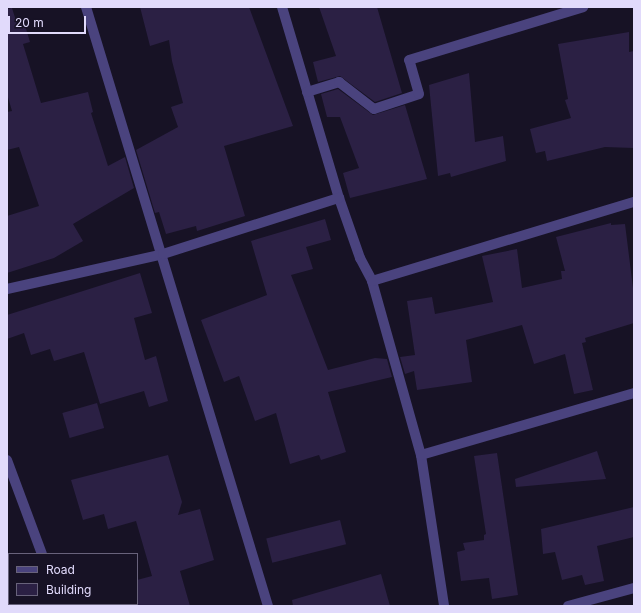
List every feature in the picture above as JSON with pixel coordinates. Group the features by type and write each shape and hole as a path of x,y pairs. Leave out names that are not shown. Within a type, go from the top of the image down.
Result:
{"street":[{"path":"86,7 163,254 268,606"},
{"path":"282,7 339,198 360,258 372,281 421,455 444,606"},
{"path":"307,92 339,82 374,109 419,94 409,60 583,7"},
{"path":"7,289 163,254 339,198"},
{"path":"372,281 634,202"},
{"path":"421,455 634,393"},
{"path":"7,460 42,553"},
{"path":"568,606 634,588"}],"building":[{"path":"140,7 249,7 293,126 224,146 245,216 197,231 196,226 166,234 159,212 155,213 136,150 178,127 171,107 183,103 172,61 169,40 150,46"},
{"path":"319,7 377,7 402,93 375,102 340,76 318,82 313,62 336,56"},
{"path":"12,8 17,24 24,22 30,42 23,44 41,103 88,92 93,112 91,113 108,166 125,157 134,188 73,224 83,241 54,258 7,273 7,216 39,206 19,147 7,150 7,112 12,111 7,94 7,9"},
{"path":"629,32 629,52 634,51 634,148 605,147 547,161 545,151 536,153 530,129 571,118 565,100 568,99 558,44"},
{"path":"469,73 475,142 503,136 506,161 451,177 450,173 438,176 429,85"},
{"path":"338,89 373,115 405,105 427,179 350,198 343,173 359,168 340,117 327,117 321,94"},
{"path":"325,219 331,240 306,247 313,269 291,275 328,370 375,358 387,359 392,377 328,392 346,452 321,460 319,455 290,464 276,413 255,421 239,376 224,382 201,320 267,295 251,241"},
{"path":"611,223 611,225 625,224 634,296 634,323 585,338 586,342 582,343 593,390 574,394 565,354 534,364 522,325 466,340 472,382 417,390 414,371 405,374 400,357 415,355 407,301 432,297 435,314 493,302 482,256 517,249 522,288 562,279 561,271 565,271 556,237"},
{"path":"140,273 152,313 134,318 145,360 156,356 168,401 149,407 144,391 100,404 84,352 54,361 50,349 31,355 24,333 7,339 7,315"},
{"path":"97,403 104,428 70,438 62,413"},
{"path":"597,451 606,479 516,487 515,479"},
{"path":"497,453 518,595 492,599 489,578 461,581 457,552 465,550 463,543 484,540 484,535 486,534 474,456"},
{"path":"168,455 182,502 178,515 200,509 214,560 180,571 190,606 137,606 138,580 152,576 136,521 108,529 104,514 83,520 71,480"},
{"path":"634,507 634,537 597,546 604,581 585,585 582,575 562,580 555,552 543,554 541,529"},
{"path":"340,520 346,544 272,563 266,538"},
{"path":"381,574 390,606 293,606 292,600"}]}
